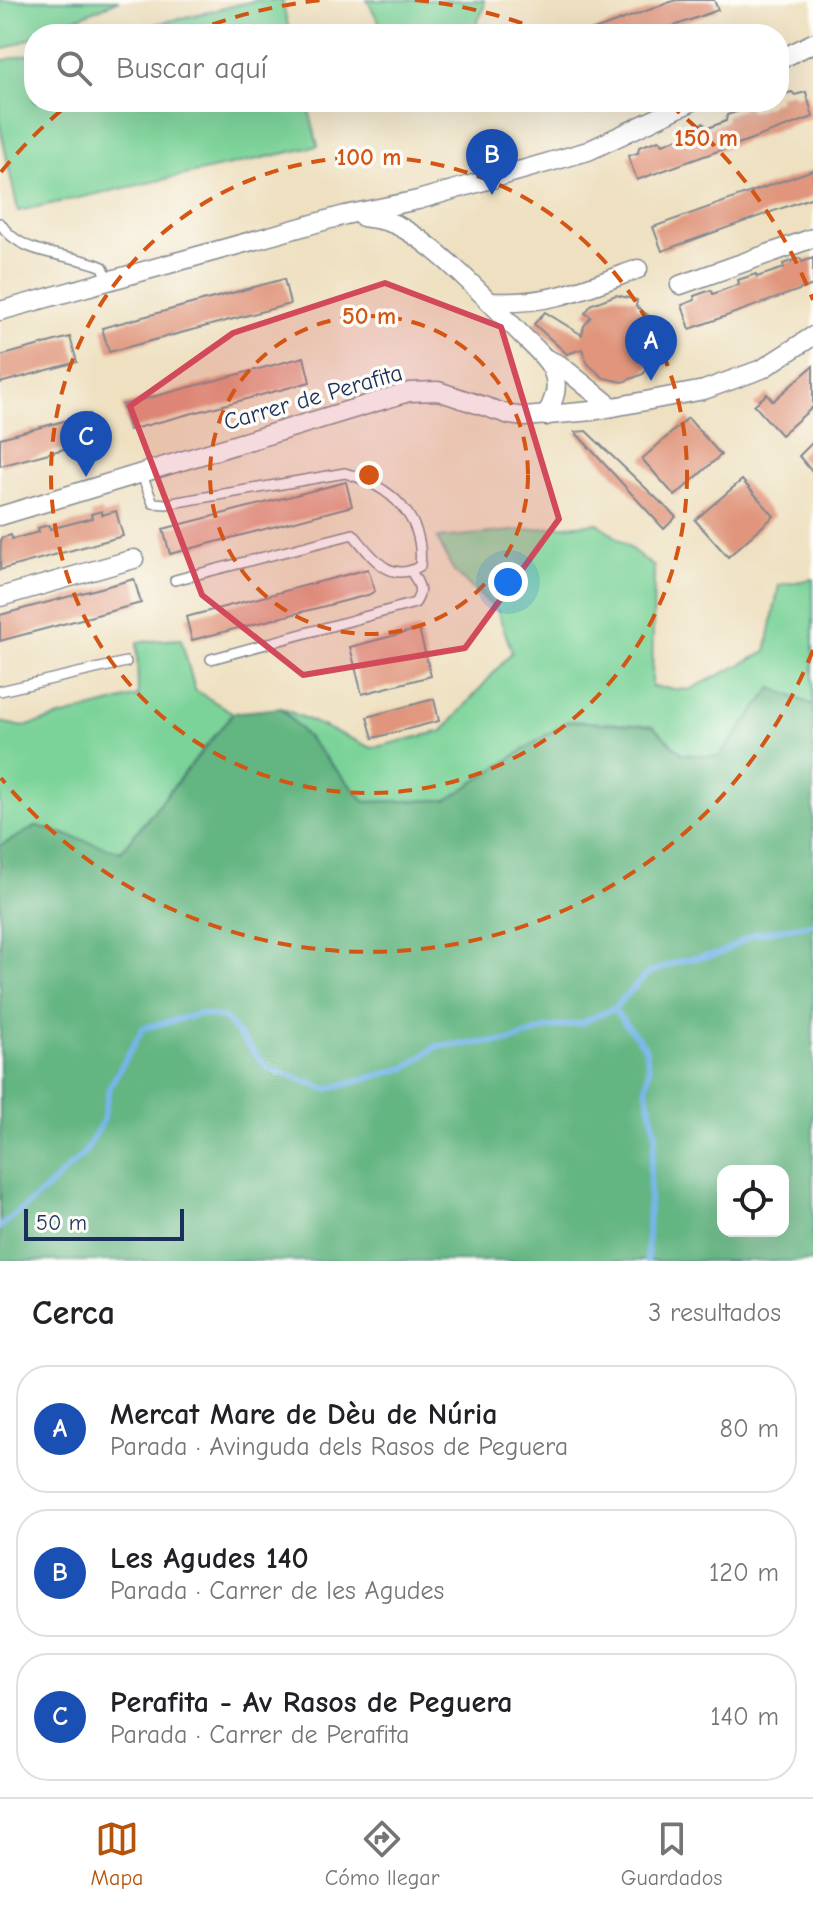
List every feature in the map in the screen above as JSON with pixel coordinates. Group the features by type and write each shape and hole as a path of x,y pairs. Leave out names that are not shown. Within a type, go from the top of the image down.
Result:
{"street":[{"path":"789,55 813,43"},
{"path":"0,311 345,215 418,200 588,151 670,112"},
{"path":"418,200 414,216 426,244"},
{"path":"345,215 385,220 405,229 490,302 552,370 557,387 546,416"},
{"path":"680,285 813,238"},
{"path":"490,302 517,304 557,298 638,269"},
{"name":"Carrer de Perafita","path":"0,516 409,392 438,391 510,415 546,416 612,407 719,385 762,369 813,336"},
{"path":"545,359 560,365 612,407"},
{"path":"0,597 134,559"}],"lane":[{"path":"0,223 16,242 62,257 90,261 103,267 108,280"},
{"path":"141,473 153,503 166,504 345,473 385,490 409,512 419,535 420,566 401,574 390,571 375,559 353,534 175,580"},
{"path":"211,659 415,603 421,588 411,571"},
{"path":"0,691 126,662"}],"highlighted area":[{"path":"385,283 501,327 559,519 465,648 303,675 202,595 130,406 233,333"}],"green space":[{"path":"0,0 119,0 63,24 24,24 24,41 0,51"},
{"path":"258,0 282,0 288,24 156,24"},
{"path":"367,0 484,0 484,9 476,24 380,24"},
{"path":"24,55 24,112 310,112 318,146 18,211 0,126 0,61"},
{"path":"598,523 654,567 652,687 689,690 766,652 779,585 813,579 813,705 772,689 719,757 682,754 653,726 568,721 447,800 365,802 281,708 372,748 443,731 512,652 497,610 454,572 437,538"},
{"path":"181,639 195,690 233,713 120,852 38,826 0,846 0,722 23,727 138,696 137,642"},
{"path":"772,688 813,705 813,1261 0,1261 0,846 37,826 121,852 233,713 281,708 365,802 447,800 568,721 653,726 682,754 719,757"}],"building":[{"path":"676,0 714,0 718,10 680,24 610,24"},
{"path":"806,92 813,117 637,180 628,156 638,153 639,147 659,140 663,144 703,123 708,128 726,121 727,115 736,112 789,112 789,93"},
{"path":"813,170 813,197 662,251 653,227"},
{"path":"800,258 802,262 813,258 813,285 690,329 682,305 695,300 694,296 711,290 713,294 739,284 738,280 784,268 783,264"},
{"path":"284,279 290,304 109,352 102,328"},
{"path":"616,295 637,300 636,306 653,319 660,338 655,359 643,374 623,382 604,378 588,364 582,349 567,354 534,324 545,312 582,335 591,317 585,313 592,304"},
{"path":"70,337 77,362 0,383 0,356"},
{"path":"304,357 310,382 129,430 122,405"},
{"path":"813,366 813,407 781,435 754,405 767,394 773,401"},
{"path":"90,414 98,440 0,466 0,438"},
{"path":"688,418 721,455 675,496 642,459"},
{"path":"586,431 676,517 664,529 575,432"},
{"path":"813,442 813,473 799,456"},
{"path":"742,480 774,516 728,557 695,520"},
{"path":"346,482 352,506 170,554 163,529"},
{"path":"102,511 102,515 116,511 123,536 0,570 1,538 11,535 12,539 39,532 38,528 49,525 50,529 92,518 91,514"},
{"path":"368,569 375,591 368,595 192,640 186,617"},
{"path":"134,579 141,603 0,641 0,615"},
{"path":"419,629 431,676 362,694 350,647"},
{"path":"434,699 439,721 373,738 367,717"}],"waterway":[{"path":"0,1227 85,1152 103,1121 109,1088 143,1028 200,1014 224,1018 267,1067 327,1089 406,1068 437,1046 510,1041 548,1028 581,1023 613,1009 647,974 680,961 719,954 754,934 813,924"},
{"path":"613,1009 645,1047 649,1068 646,1088 656,1135 650,1169 647,1261"}],"place":[{"name":"Les Agudes 140","path":"492,195"},
{"name":"Mercat Mare de Dèu de Núria","path":"651,381"},
{"name":"Perafita - Av Rasos de Peguera","path":"86,477"}]}
